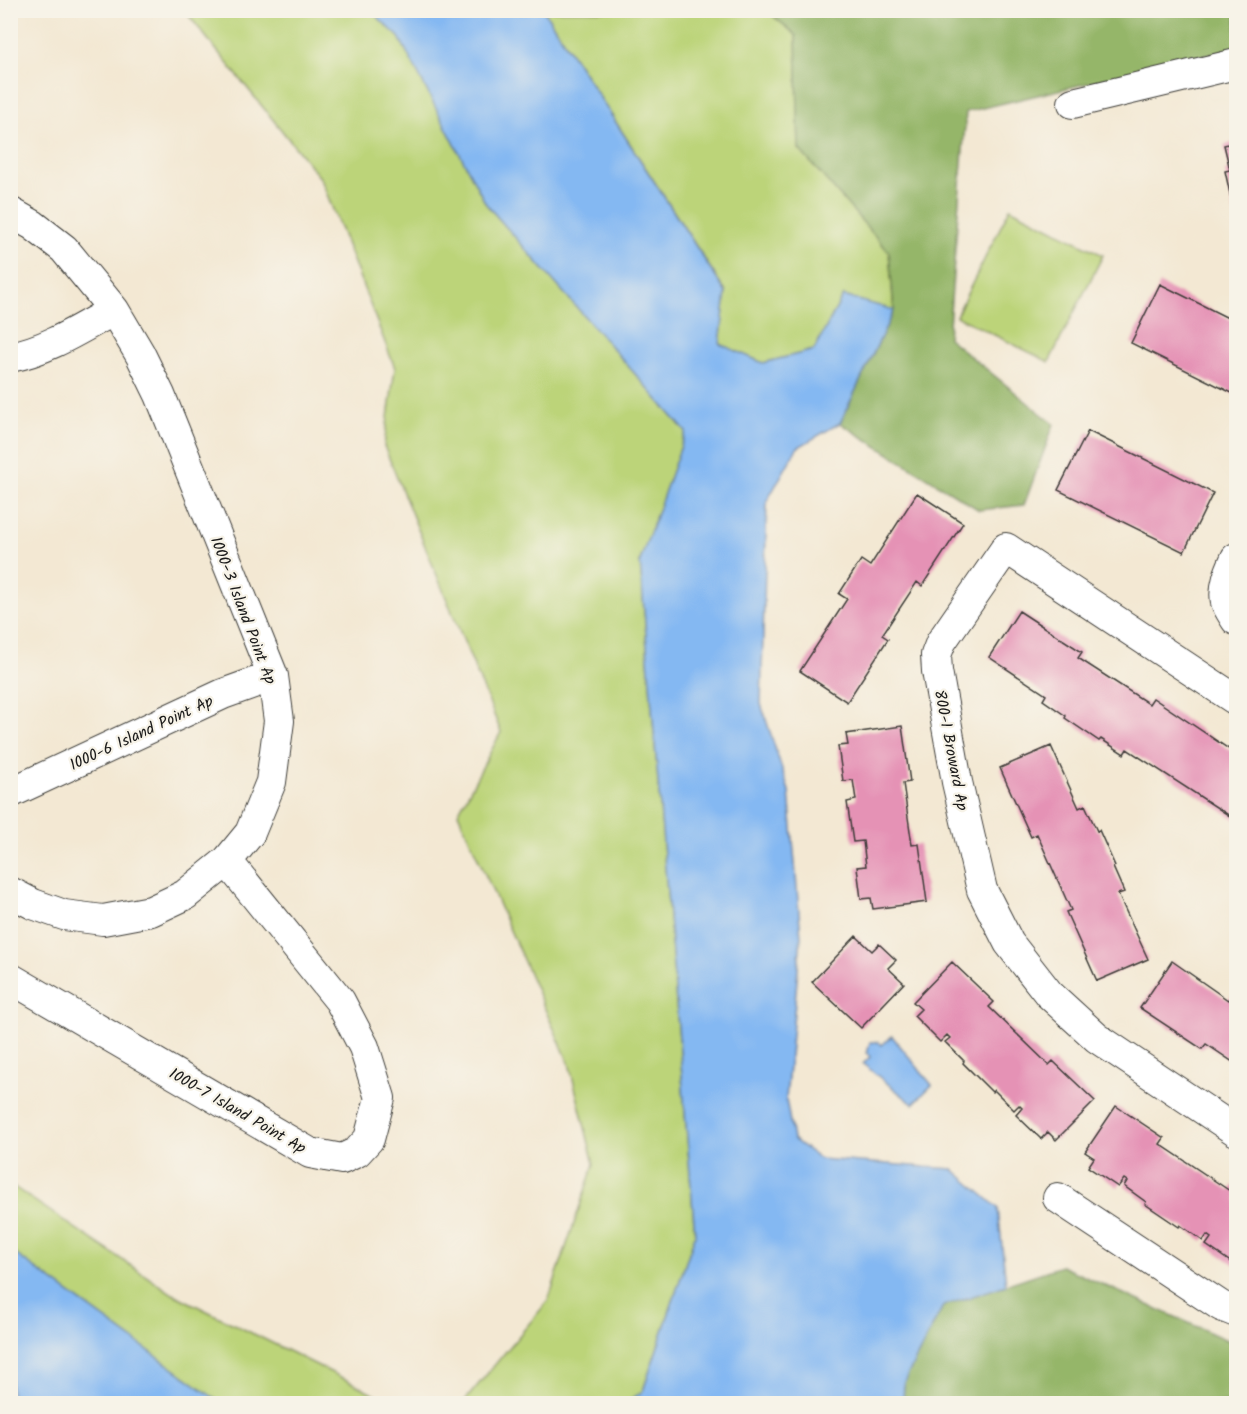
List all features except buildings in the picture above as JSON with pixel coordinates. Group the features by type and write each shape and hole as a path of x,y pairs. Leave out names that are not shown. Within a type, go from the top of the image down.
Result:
{"street":[{"path":"1073,103 1236,64"},
{"name":"1000-3 Island Point Ap","path":"10,212 33,225 64,249 114,310 140,354 160,395 273,676 279,721 271,782 250,833 227,861 185,895 151,911 103,920 64,915 33,904 10,892"},
{"path":"10,357 22,355 54,342 114,310"},
{"name":"800-1 Broward Ap","path":"1236,699 1006,548 941,642 936,656 957,782 982,890 1009,943 1049,994 1097,1038 1236,1131"},
{"path":"1236,558 1226,587 1226,604 1236,620"},
{"name":"1000-6 Island Point Ap","path":"10,794 223,694 273,676"},
{"name":"1000-7 Island Point Ap","path":"10,978 310,1153 342,1159 357,1152 369,1139 380,1098 364,1047 340,1001 227,861"},
{"path":"1058,1198 1221,1306 1236,1312"}],"green space":[{"path":"185,11 371,11 399,37 486,204 686,432 640,561 695,1235 643,1391 626,1403 463,1403 548,1301 594,1164 569,1063 458,813 501,732 384,446 395,368 321,179"},
{"path":"544,11 767,11 796,35 799,149 889,252 894,310 843,296 814,350 763,363 720,344 726,292"},
{"path":"767,11 1236,11 1236,48 966,112 948,338 1054,424 1024,505 979,510 840,423 894,310 889,252 799,149 796,35"},
{"path":"1010,208 1103,255 1049,362 956,316"},
{"path":"11,1185 173,1294 393,1403 221,1403 11,1251"},
{"path":"1061,1266 1236,1344 1236,1403 903,1404 904,1382 943,1306"}],"water":[{"path":"371,11 544,11 726,293 720,344 763,363 814,350 843,296 894,310 840,423 797,448 767,501 761,704 789,791 801,937 786,1099 793,1139 820,1159 953,1169 998,1208 1006,1285 943,1306 904,1382 903,1403 626,1403 643,1391 695,1235 640,561 686,432 486,204 399,37"},
{"path":"892,1036 932,1085 913,1104 863,1064 870,1057 867,1053 870,1042 878,1042 882,1045"},
{"path":"11,1251 221,1403 11,1403"}]}
